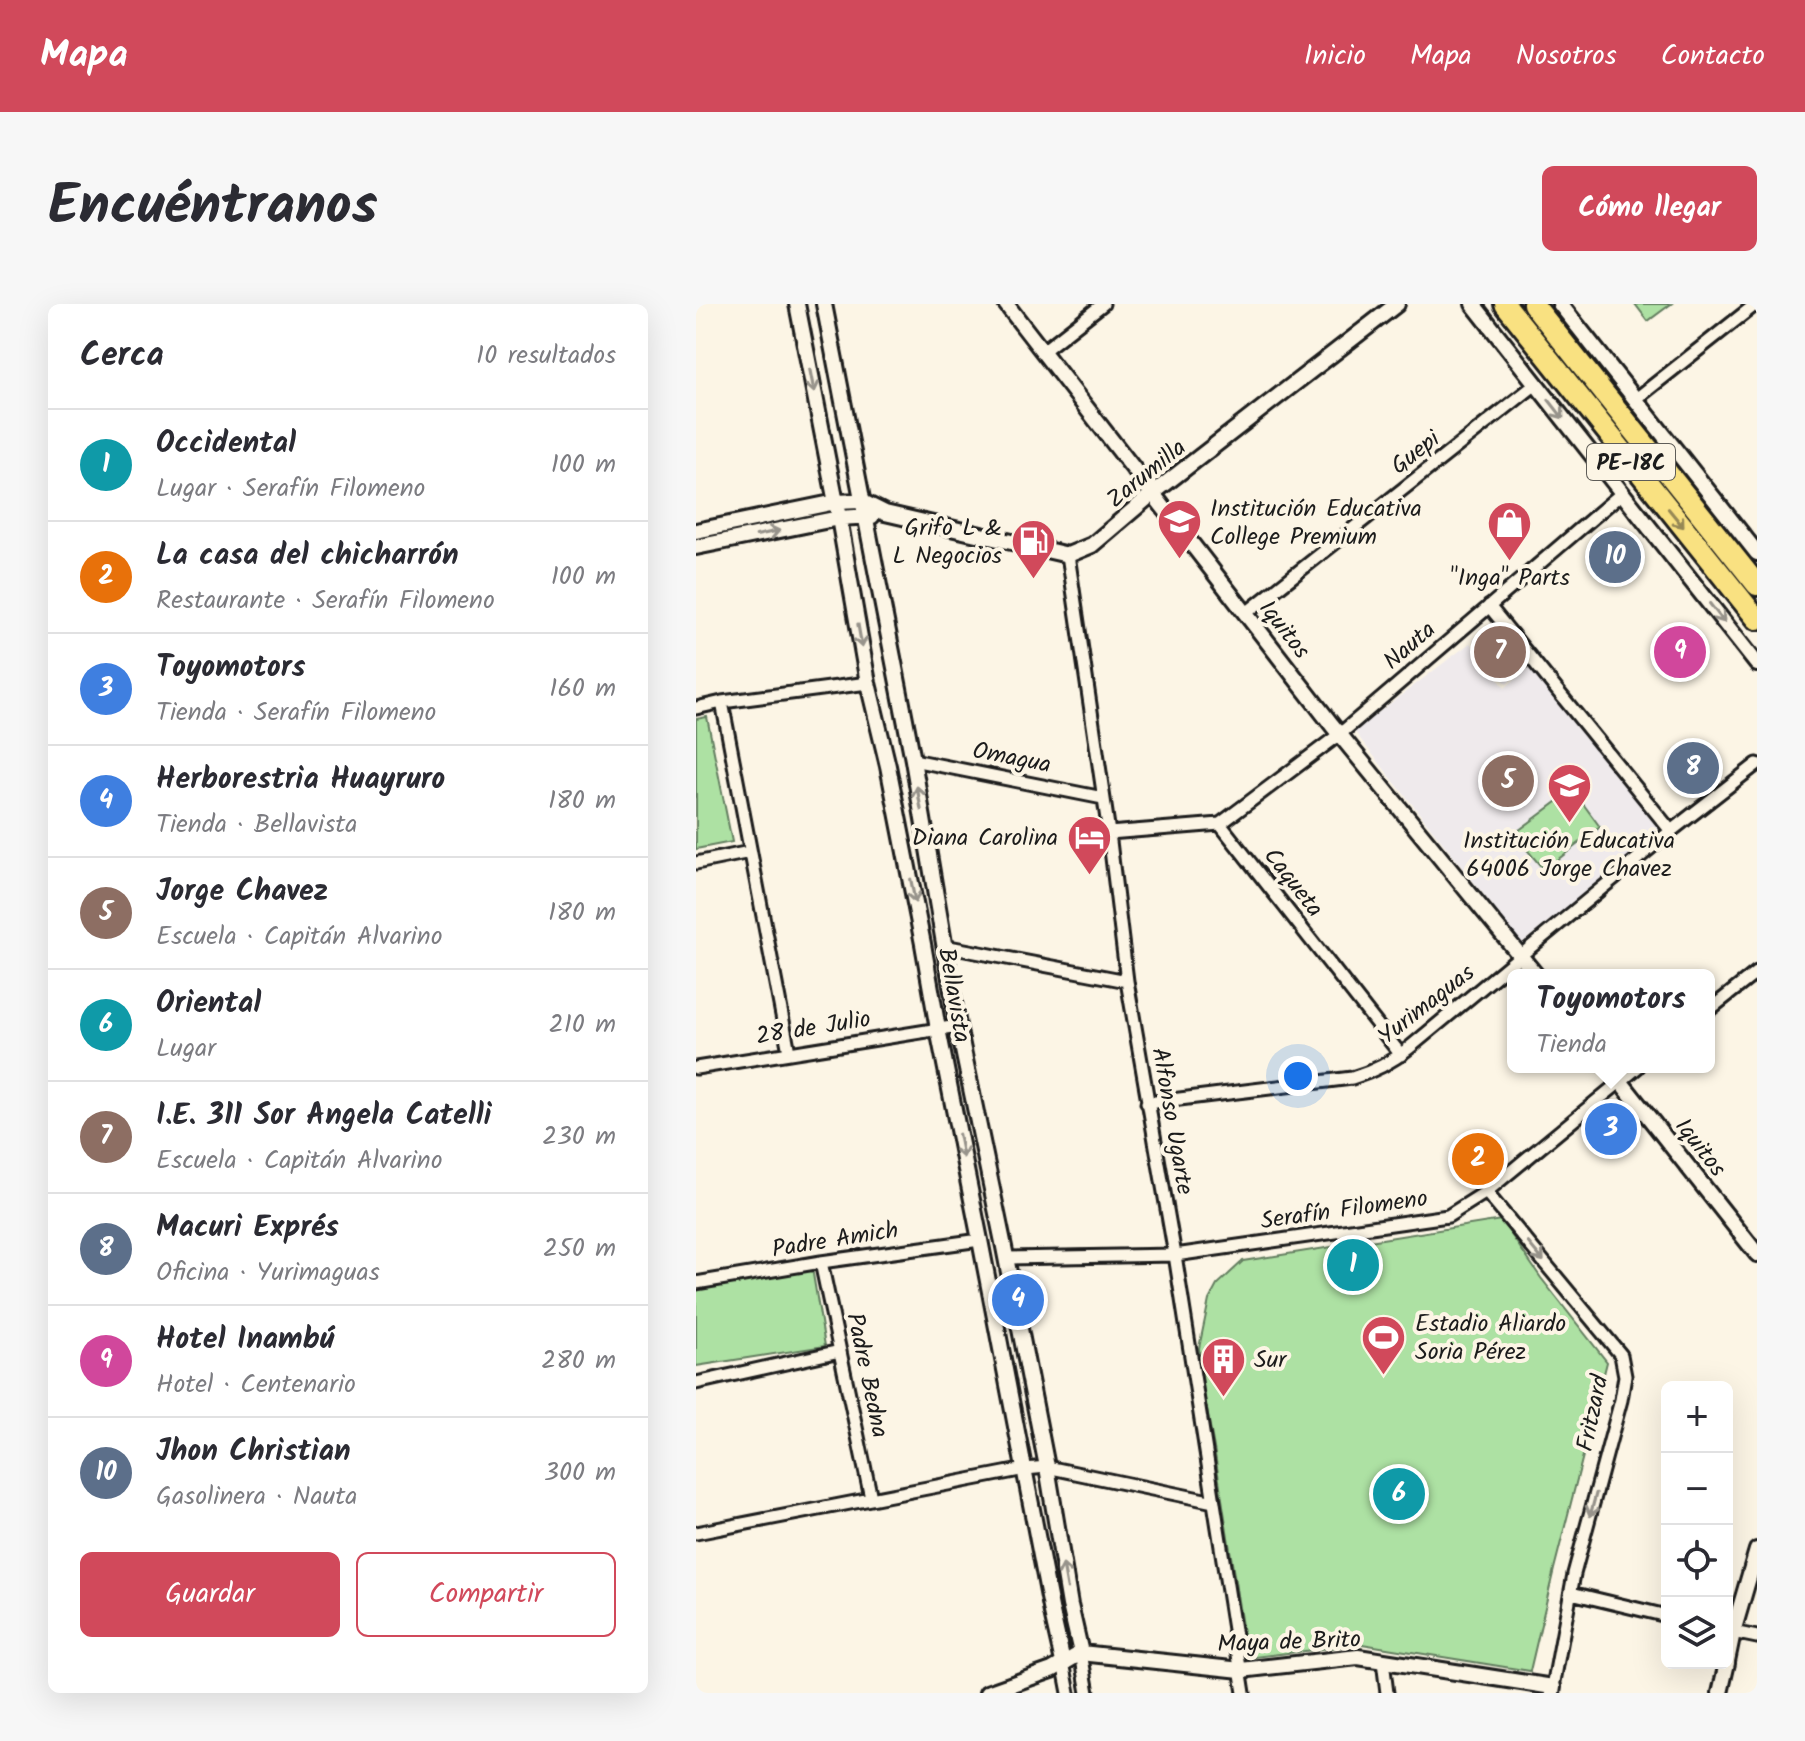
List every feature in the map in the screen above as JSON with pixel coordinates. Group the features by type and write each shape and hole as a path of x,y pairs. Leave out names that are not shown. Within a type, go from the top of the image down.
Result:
{"highway":[{"name":"PE-18C","path":"1505,304 1757,619"},
{"name":"PE-18C","path":"1533,304 1757,585"}],"street":[{"name":"Bellavista","path":"797,304 868,683 903,840 1069,1693"},
{"name":"Bellavista","path":"824,304 913,760 958,1026 1047,1467 1088,1693"},
{"name":"Iquitos","path":"1006,304 1245,614 1531,969"},
{"path":"1043,351 1103,304"},
{"name":"Zarumilla","path":"1068,555 1092,545 1152,494 1397,304"},
{"path":"1473,304 1757,664"},
{"path":"1560,304 1757,553"},
{"path":"1636,399 1756,304"},
{"name":"Guepi","path":"1245,614 1536,384"},
{"name":"Nauta","path":"1220,824 1340,734 1622,493"},
{"path":"696,531 836,502 861,501 885,513 1068,555"},
{"path":"696,547 839,518 885,513"},
{"name":"Alfonso Ugarte","path":"1068,555 1109,833 1127,981 1175,1255 1244,1693"},
{"path":"1489,606 1671,831"},
{"path":"696,708 868,683"},
{"path":"722,702 789,1052"},
{"name":"Omagua","path":"913,760 1103,798"},
{"name":"Yurimaguas","path":"1147,1103 1352,1078 1401,1055 1671,831 1757,764"},
{"path":"1109,833 1220,824"},
{"name":"Caqueta","path":"1220,824 1401,1055"},
{"path":"696,863 750,852"},
{"path":"944,946 1127,981"},
{"path":"1715,1005 1757,973"},
{"name":"28 de Julio","path":"696,1068 958,1026"},
{"name":"Iquitos","path":"1614,1073 1757,1254"},
{"name":"Serafín Filomeno","path":"1006,1258 1175,1255 1448,1216 1486,1192 1631,1073"},
{"name":"Fritzard","path":"1486,1192 1621,1355 1625,1376 1574,1574 1552,1690"},
{"name":"Padre Amich","path":"696,1283 980,1240"},
{"name":"Padre Bedna","path":"821,1262 871,1498"},
{"path":"696,1383 840,1351"},
{"path":"696,1533 1047,1467 1214,1502"},
{"path":"1733,1622 1757,1550"},
{"path":"1571,1593 1661,1615"},
{"path":"1733,1632 1757,1637"},
{"path":"987,1693 1052,1670 1081,1653"},
{"name":"Maya de Brito","path":"1081,1653 1241,1670 1358,1657 1552,1690"},
{"path":"1383,1661 1387,1693"},
{"path":"1720,1693 1725,1669"}],"shaded area":[{"path":"1495,621 1527,664 1507,684 1473,640"},
{"path":"1470,643 1505,688 1531,665 1660,831 1522,943 1354,731"}],"green space":[{"path":"1635,304 1671,304 1648,321"},
{"path":"707,717 732,842 696,849 696,719"},
{"path":"1573,790 1600,827 1544,870 1514,834"},
{"name":"Estadio Aliardo Soria Pérez","path":"1501,1220 1541,1278 1607,1362 1530,1671 1362,1644 1247,1658 1199,1348 1209,1300 1217,1285 1243,1261"},
{"path":"812,1268 825,1346 696,1366 696,1286"}],"place":[{"name":"Jhon Christian","path":"1615,557"},
{"name":"Institución Educativa College Premium","path":"1179,561"},
{"name":"\"Inga\" Parts","path":"1510,562"},
{"name":"Grifo L & L Negocios","path":"1033,580"},
{"name":"I.E. 311 Sor Angela Catelli","path":"1500,652"},
{"name":"Hotel Inambú","path":"1680,652"},
{"name":"Macuri Exprés","path":"1693,768"},
{"name":"Jorge Chavez","path":"1508,781"},
{"name":"Institución Educativa 64006 Jorge Chavez","path":"1569,825"},
{"name":"Diana Carolina","path":"1089,876"},
{"name":"Toyomotors","path":"1611,1129"},
{"name":"La casa del chicharrón","path":"1478,1159"},
{"name":"Occidental","path":"1353,1265"},
{"name":"Herborestria Huayruro","path":"1018,1300"},
{"name":"Estadio Aliardo Soria Pérez","path":"1384,1376"},
{"name":"Sur","path":"1223,1398"},
{"name":"Oriental","path":"1399,1494"}]}
